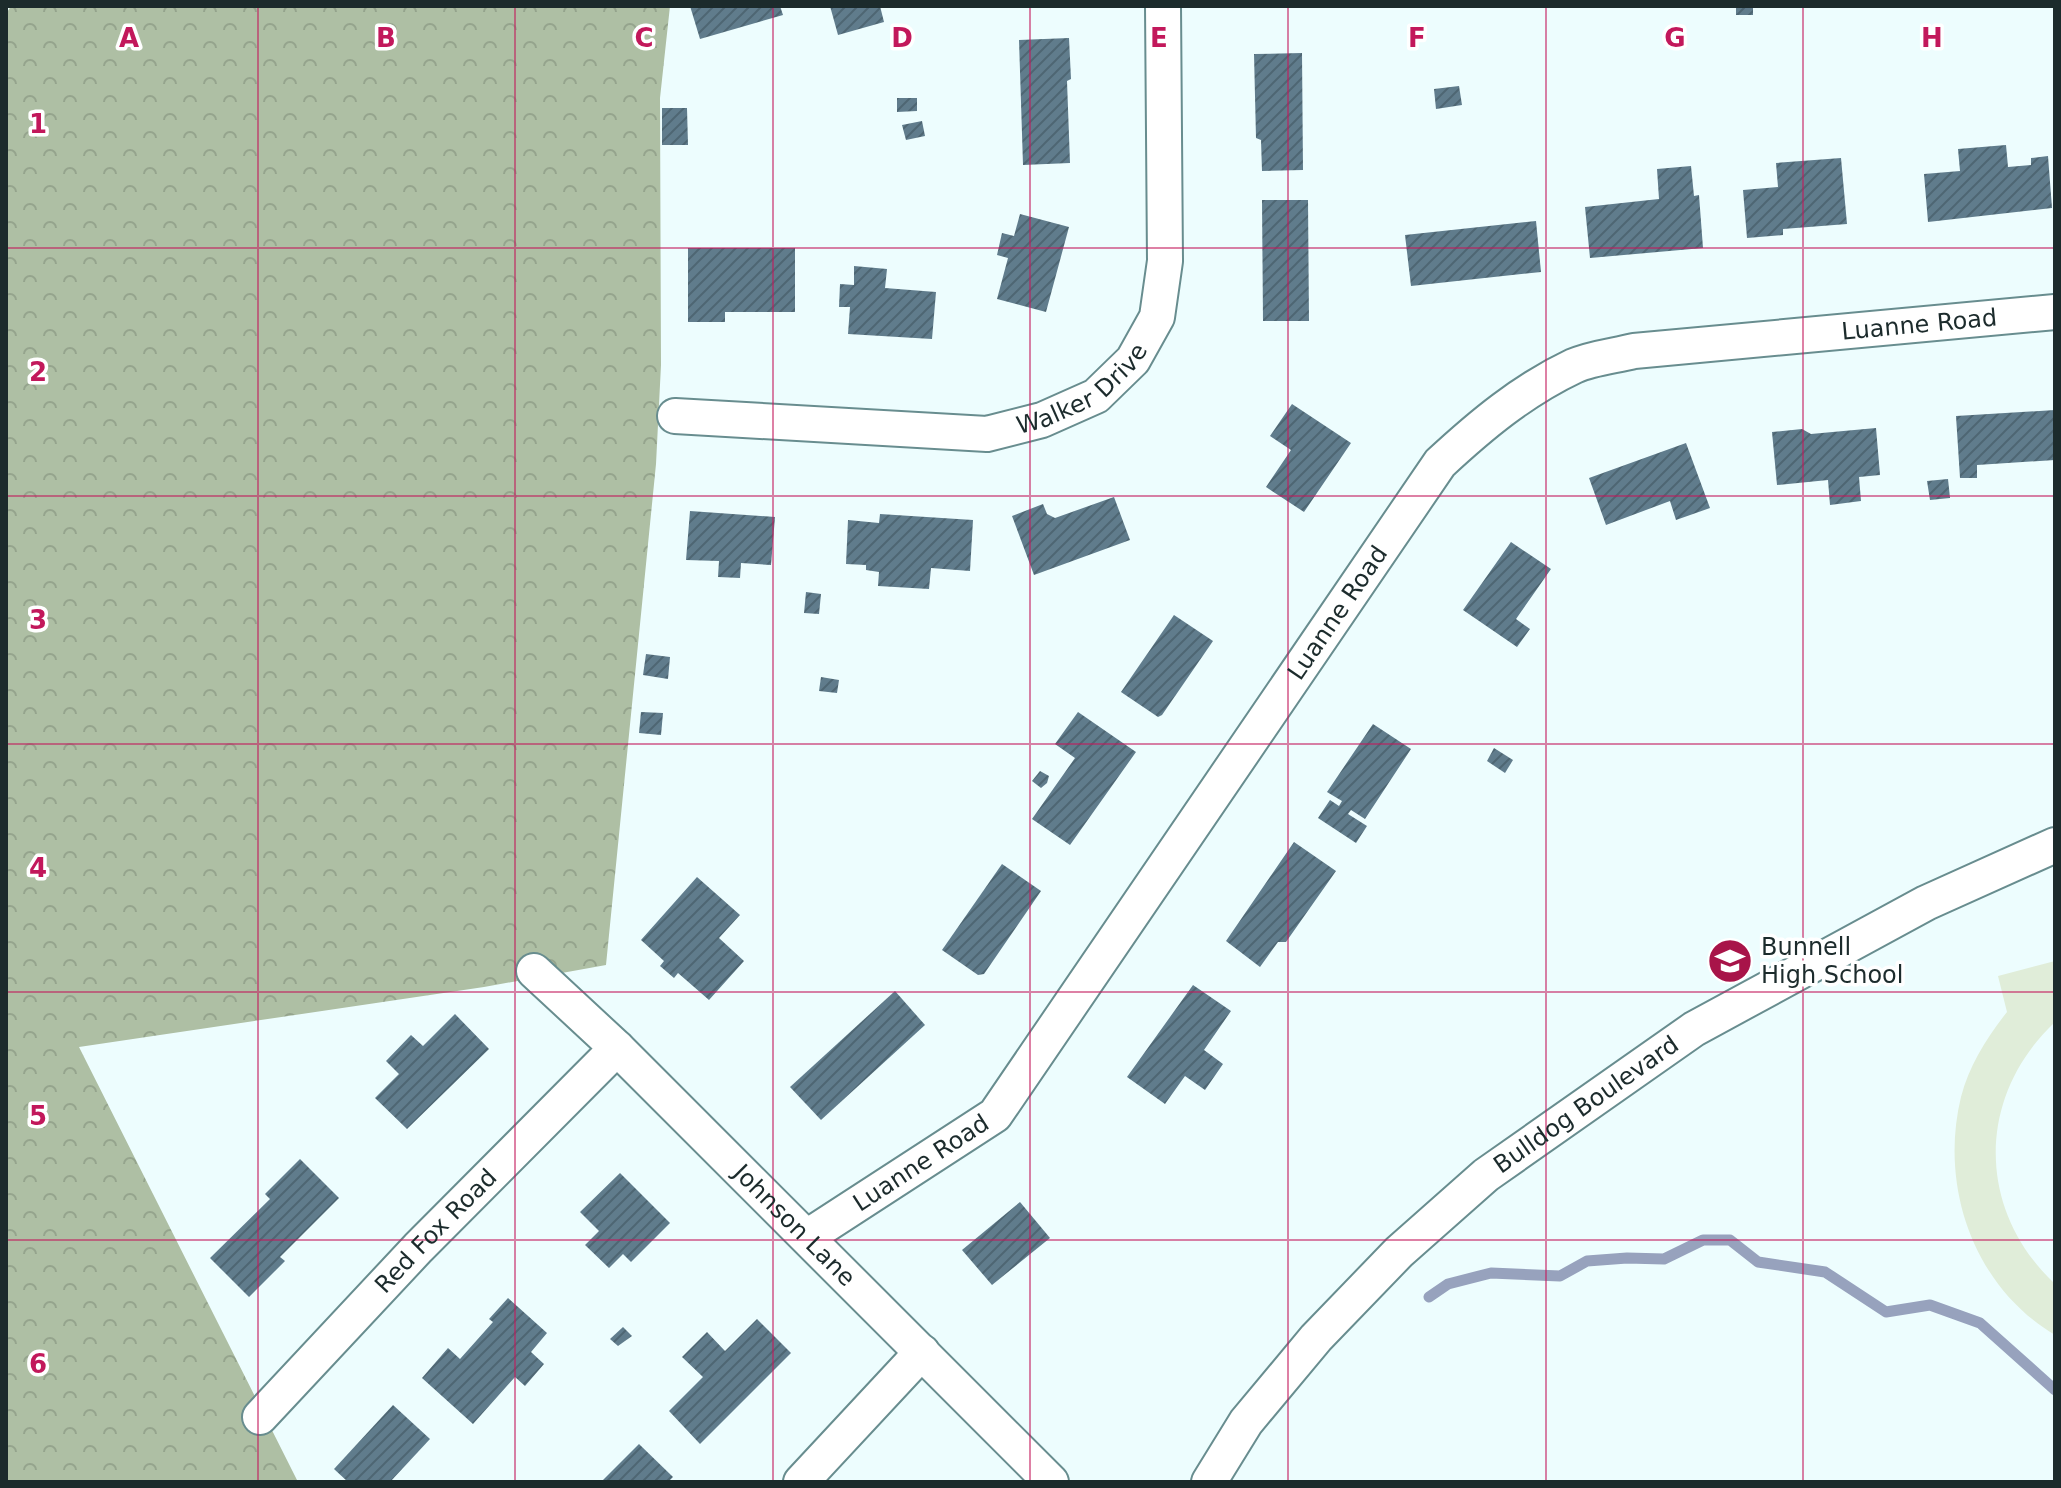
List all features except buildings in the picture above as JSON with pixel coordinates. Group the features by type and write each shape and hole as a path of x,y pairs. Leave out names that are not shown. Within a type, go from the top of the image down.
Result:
{"street":[{"name":"Walker Drive","path":"675,416 987,434 1042,420 1096,396 1133,360 1157,317 1165,261 1163,6"},
{"name":"Luanne Road","path":"807,1237 995,1115 1440,463 1480,426 1522,395 1576,365 1634,351 2055,312"},
{"name":"Bulldog Boulevard","path":"1209,1482 1246,1422 1316,1338 1399,1252 1486,1175 1694,1029 1926,903 2055,845"},
{"name":"Johnson Lane","path":"534,971 617,1048 1051,1482"},
{"name":"Red Fox Road","path":"260,1417 418,1248 617,1048"},
{"path":"801,1482 922,1352"}],"green space":[{"path":"11,6 670,6 660,98 661,365 656,464 606,965 484,987 79,1047 298,1482 6,1482 6,14"},
{"path":"2055,961 2055,1022 2029,1051 2011,1084 1999,1118 1996,1153 1999,1188 2011,1222 2029,1255 2055,1284 2055,1335 2027,1315 2003,1290 1969,1232 1955,1165 1955,1131 1964,1085 1992,1031 2007,1012 1998,976"}],"waterway":[{"path":"1429,1297 1448,1284 1491,1273 1560,1276 1587,1261 1664,1259 1703,1240 1730,1240 1758,1262 1825,1272 1886,1312 1930,1305 1980,1323 2055,1390"}],"place":[{"name":"Bunnell High School","path":"1730,961"}]}
